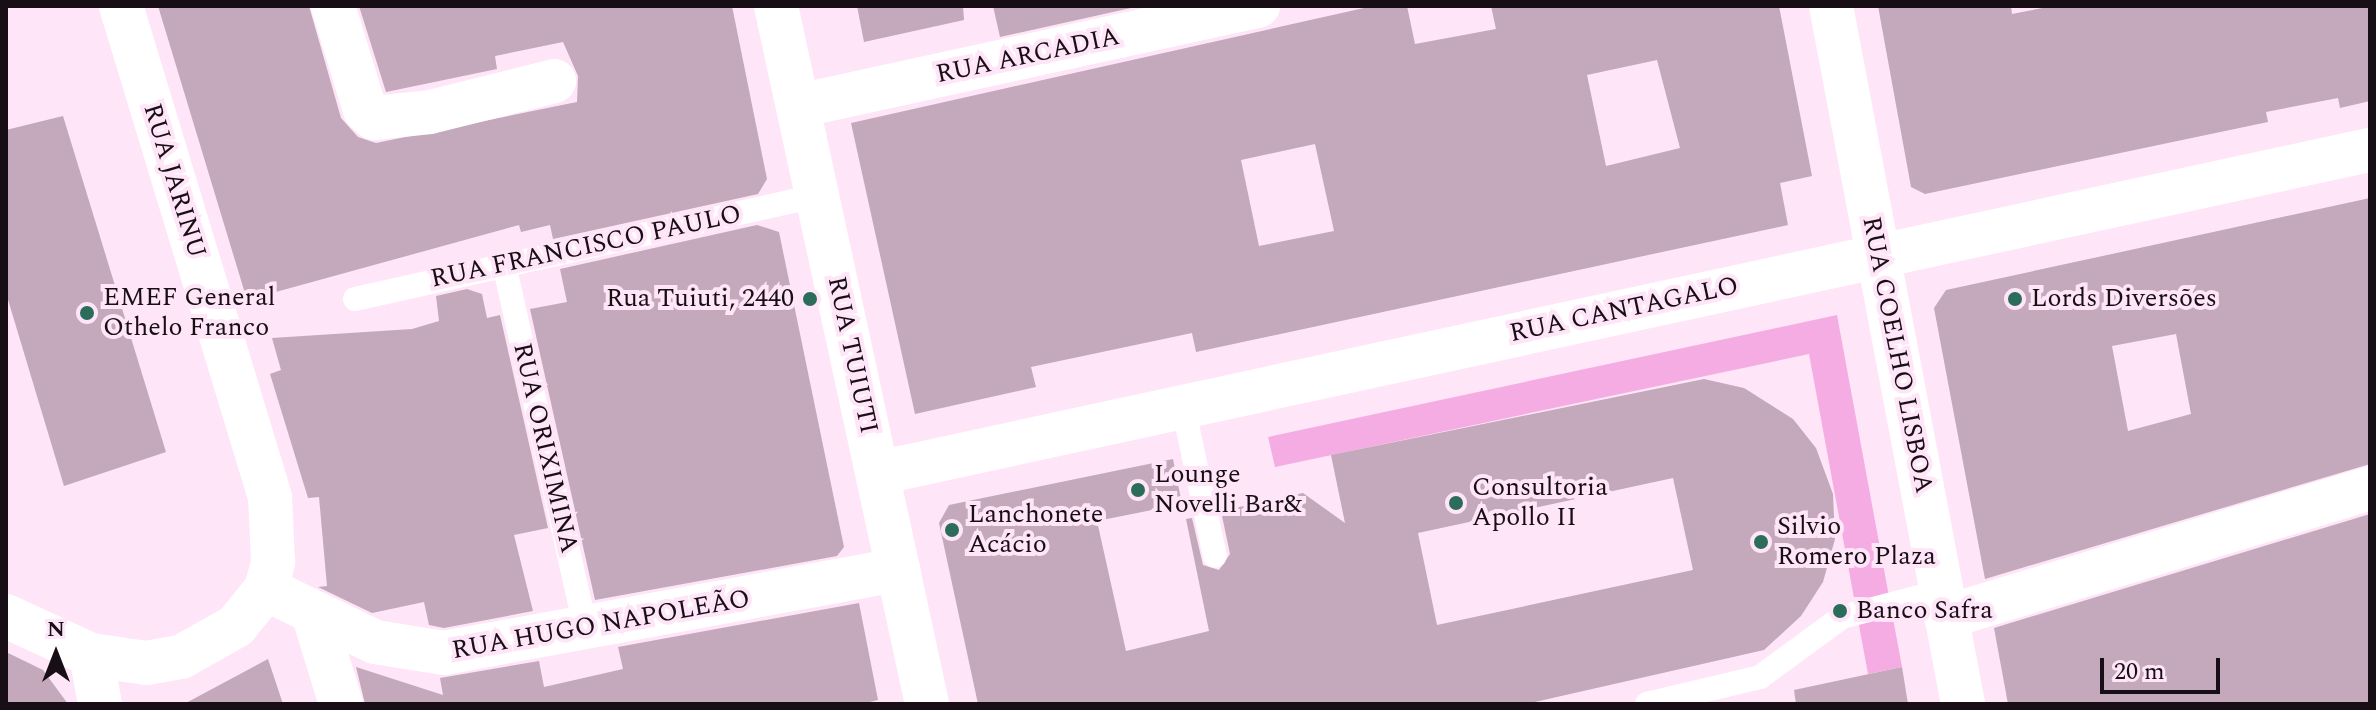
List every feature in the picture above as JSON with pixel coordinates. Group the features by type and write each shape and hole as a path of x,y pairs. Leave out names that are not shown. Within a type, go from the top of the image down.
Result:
{"street":[{"name":"RUA JARINU","path":"121,6 270,497 276,540 266,589"},
{"path":"333,6 365,110 374,118 430,112 554,81"},
{"name":"RUA TUIUTI","path":"776,6 927,704"},
{"name":"RUA ARCADIA","path":"798,106 1258,6"},
{"name":"RUA COELHO LISBOA","path":"1831,6 1963,704"},
{"name":"RUA CANTAGALO","path":"878,473 1877,254 2370,150"},
{"path":"1944,604 2370,488"},
{"name":"RUA HUGO NAPOLEÃO","path":"266,589 375,642 444,653 586,631 898,570"},
{"path":"6,616 91,655 146,663 181,657 236,626 266,589"},
{"path":"313,613 341,704"},
{"path":"91,655 100,704"}],"lane":[{"name":"RUA FRANCISCO PAULO","path":"355,299 817,196"},
{"name":"RUA ORIXIMINA","path":"504,264 586,631"},
{"path":"1183,406 1215,556"},
{"path":"1647,704 1760,677 1842,617 1944,604"}],"shaded area":[{"path":"1837,315 1902,667 1868,674 1809,354 1275,467 1268,437"}],"building":[{"path":"158,6 309,6 341,118 358,137 376,143 577,102 578,76 563,42 495,56 497,69 386,92 359,6 732,6 767,179 758,194 553,239 550,225 521,232 519,225 247,300"},
{"path":"857,6 963,6 964,20 864,42"},
{"path":"993,6 1140,6 1000,37"},
{"path":"1373,6 1407,6 1415,44 1496,29 1491,6 1779,6 1812,176 1780,183 1788,225 1196,352 1192,333 1031,367 1036,387 915,414 851,123","holes":["1657,60 1680,148 1606,166 1587,75","1315,144 1334,231 1259,246 1241,160"]},
{"path":"1878,6 2011,6 2012,14 2053,6 2370,6 2370,101 2340,108 2338,98 2266,112 2268,122 1925,194 1911,187"},
{"path":"63,116 166,452 64,486 6,293 6,130"},
{"path":"2370,198 2370,464 1985,579 1934,308 1946,290","holes":["2176,334 2191,414 2128,431 2112,346"]},
{"path":"757,225 779,232 844,547 837,556 595,600 530,309 567,302 560,269"},
{"path":"467,289 482,294 487,318 500,315 548,528 514,535 533,611 444,628 429,625 424,602 372,613 318,587 327,586 319,497 308,498 270,374 281,370 272,338 412,329 439,321 436,296"},
{"path":"1704,379 1744,388 1793,419 1816,448 1833,494 1835,539 1823,582 1801,616 1764,650 1526,704 978,704 939,523 949,505 1173,459 1182,504 1097,521 1126,651 1209,631 1186,519 1192,518 1203,565 1219,570 1230,554 1221,511 1303,493 1345,523 1331,455","holes":["1673,478 1693,570 1437,625 1418,533"]},
{"path":"2370,514 2370,704 2008,704 1994,628"},
{"path":"859,603 878,700 861,704 365,704 356,667 443,695 440,678 539,661 544,687 623,669 618,647"},
{"path":"6,652 43,670 68,704 6,704"},
{"path":"268,659 283,704 184,704"},
{"path":"1902,667 1908,704 1796,704 1794,690"}],"place":[{"name":"Rua Tuiuti, 2440","path":"810,299"},
{"name":"Lords Diversões","path":"2015,299"},
{"name":"EMEF General Othelo Franco","path":"87,313"},
{"name":"Lounge Novelli Bar&","path":"1138,490"},
{"name":"Consultoria Apollo II","path":"1456,503"},
{"name":"Lanchonete Acácio","path":"952,530"},
{"name":"Silvio Romero Plaza","path":"1761,542"},
{"name":"Banco Safra","path":"1840,611"}]}
